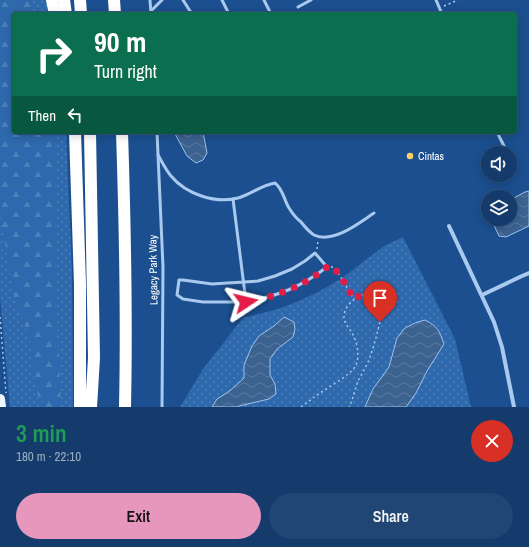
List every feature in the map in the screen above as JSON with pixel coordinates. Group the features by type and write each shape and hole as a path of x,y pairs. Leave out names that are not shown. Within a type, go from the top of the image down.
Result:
{"highway":[{"path":"52,0 55,12"},
{"path":"64,0 66,12"},
{"path":"80,0 81,12"},
{"path":"114,0 115,12"},
{"path":"75,134 80,284 80,407"},
{"path":"90,134 94,358 91,407"},
{"path":"122,134 125,212 126,312 124,407"}],"street":[{"path":"450,226 482,294 500,337 514,407"},
{"path":"482,294 529,273"}],"lane":[{"path":"150,0 150,12"},
{"path":"151,12 162,0"},
{"path":"183,0 191,12"},
{"path":"222,0 228,12"},
{"path":"264,0 270,12"},
{"path":"298,7 311,0"},
{"path":"436,0 441,12"},
{"name":"Legacy Park Way","path":"156,134 163,267 162,407"},
{"path":"498,134 504,146"},
{"path":"157,153 170,175 178,183 188,190 213,199 233,199 250,194 268,184 275,183 295,216 310,232 317,236 327,237 338,234 351,228 374,213"},
{"path":"233,199 246,302"},
{"path":"315,253 327,267 316,276 305,282 282,293 266,298 246,302 203,302 182,299 177,295 179,280 212,284 258,281 292,269 315,253"}],"path":[{"path":"444,6 458,0"},
{"path":"315,253 319,239"},
{"path":"327,267 333,267 340,274 347,289 354,299"},
{"path":"301,407 356,367 358,351 353,334 346,324 344,316 346,308 354,299 363,294 369,294 374,295 379,299 382,303 382,309 377,336 369,361 359,380 349,407"},
{"path":"0,317 3,402"}],"green space":[{"path":"0,0 49,0 51,12 12,12 12,134 66,134 72,270 73,407 10,407 0,297"},
{"path":"0,0 29,0 32,12 12,12 12,134 57,134 56,278 61,407 41,407 35,384 29,337 14,298 6,251 0,201"},
{"path":"403,237 455,339 471,407 180,407 203,369 243,318 278,309 320,291 342,278 384,246"}],"water":[{"path":"175,134 203,134 207,153 203,160 196,163 187,156"},
{"path":"529,191 529,226 506,237 499,236 494,226 517,226 517,196"},
{"path":"284,317 294,322 295,329 293,337 277,349 270,359 270,375 275,384 276,394 269,399 238,407 212,407 217,399 231,390 244,378 244,365 252,346 259,336"},
{"path":"425,320 438,329 444,344 427,371 416,393 406,407 365,407 373,389 389,367 397,338 405,328"}],"place":[{"name":"Cintas","path":"410,156"}],"route":[{"path":"246,302 282,293 308,281 327,267 333,267 344,280 347,289 354,299 363,294 374,295 379,299 382,303 380,322"}]}
